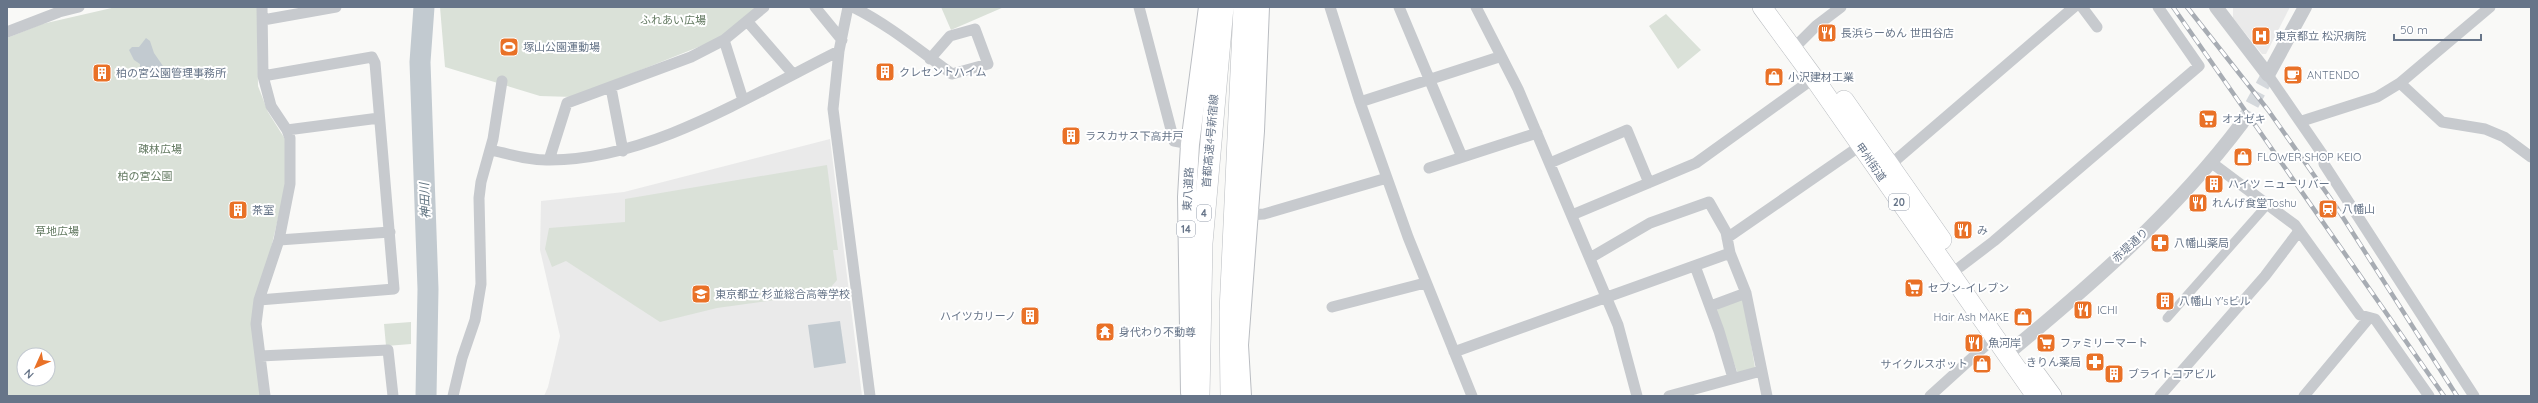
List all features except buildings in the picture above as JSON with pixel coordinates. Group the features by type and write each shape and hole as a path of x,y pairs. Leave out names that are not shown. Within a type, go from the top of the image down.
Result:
{"highway":[{"name":"首都高速4号新宿線","path":"1199,396 1202,243 1223,7"},
{"path":"1218,396 1218,324 1223,236 1244,7"},
{"name":"甲州街道","path":"1762,7 1798,45 1890,165 1960,267 1999,334"},
{"name":"甲州街道","path":"1778,7 1814,78 1860,146 2011,350 2052,396"},
{"path":"1209,396 1210,324 1218,150 1221,30"},
{"path":"1231,396 1230,312 1242,33"},
{"name":"甲州街道","path":"2011,350 2036,396"}],"main road":[{"name":"14","path":"1201,63 1204,7"},
{"name":"東八道路","path":"1190,396 1186,244 1190,144 1208,7"},
{"path":"1255,131 1260,7"},
{"path":"1242,396 1239,344 1264,7"}],"street":[{"path":"7,32 59,12 79,7"},
{"path":"262,7 263,76 271,106 287,130 290,138 290,184 278,240 259,300 256,324 265,396"},
{"path":"263,20 336,7"},
{"path":"549,160 566,103 612,88 691,56 724,40 764,7"},
{"path":"815,7 842,40"},
{"path":"848,7 839,51 833,109 870,396"},
{"path":"853,7 872,16 930,59 952,74 988,64 975,29 950,36 930,59"},
{"path":"1139,7 1174,141 1190,144"},
{"path":"1330,7 1360,102 1425,283 1472,394"},
{"path":"1399,7 1462,157"},
{"path":"1476,7 1500,57 1518,89 1607,297 1618,325 1637,396"},
{"path":"1798,45 1841,7"},
{"path":"1890,165 2074,7"},
{"path":"2082,7 2097,27"},
{"path":"1960,267 1994,241 2199,66 2158,7"},
{"path":"2216,7 2285,97 2296,117 2302,122 2323,155 2324,164 2474,396"},
{"path":"2268,75 2305,7"},
{"path":"2302,122 2377,97 2400,83 2490,7"},
{"path":"747,21 793,74"},
{"path":"724,40 743,100"},
{"path":"490,150 549,160 623,151 699,122 839,51"},
{"path":"259,300 394,288 375,63 372,57 263,76"},
{"path":"1360,102 1430,81 1500,57"},
{"path":"1572,215 1696,163 1814,78"},
{"path":"453,396 462,358 475,320 481,284 479,198 481,182 490,150 502,81"},
{"path":"2400,83 2442,122 2485,129 2504,137 2531,158"},
{"path":"612,88 623,151"},
{"path":"287,130 379,118"},
{"name":"赤堤通り","path":"2011,350 2141,235 2212,163 2242,123"},
{"path":"1550,163 1626,130 1648,184"},
{"path":"1429,168 1537,133"},
{"path":"1727,238 1860,146"},
{"path":"2212,163 2295,225 2360,315 2375,319 2429,396"},
{"path":"1248,215 1264,214 1387,178"},
{"path":"1590,258 1650,223 1710,202 1727,238 1730,253 1746,293 1767,396"},
{"path":"2167,318 2267,205"},
{"path":"278,240 390,232"},
{"path":"2160,396 2300,232"},
{"path":"1454,352 1730,253"},
{"path":"1695,266 1711,306 1733,378"},
{"path":"1332,307 1425,283"},
{"path":"1711,306 1746,293"},
{"path":"2304,396 2369,318"},
{"path":"1930,396 1999,334"},
{"path":"260,356 388,350 393,396"},
{"path":"1669,396 1761,371"}],"shaded area":[{"name":"東京都立 松沢病院","path":"2233,7 2290,7 2266,54 2262,54 2233,18"},
{"path":"146,38 150,41 154,53 163,66 169,68 160,74 150,73 148,78 145,79 144,69 140,71 140,64 134,60 129,50 132,47 139,47"},
{"name":"東京都立 杉並総合高等学校","path":"830,139 862,396 544,396 548,387 560,336 540,250 541,201 624,192"},
{"path":"840,321 846,363 814,368 808,325"}],"green space":[{"name":"柏の宮公園","path":"116,7 257,7 258,86 268,112 285,139 286,184 259,300 266,396 7,396 7,38 42,24"},
{"name":"ふれあい広場","path":"440,7 759,7 721,38 573,97 540,96 445,67"},
{"path":"941,7 1004,7 951,30"},
{"path":"1666,14 1701,50 1678,69 1649,26"},
{"path":"827,165 838,250 833,250 837,280 826,293 717,308 660,322 566,261 552,267 545,249 549,228 625,222 625,199"},
{"path":"1740,298 1744,301 1755,368 1738,374 1716,313 1719,306"},
{"path":"411,322 411,344 386,346 384,324"}],"waterway":[{"name":"神田川","path":"424,7 420,62 428,289 426,396"}],"tunnel":[{"path":"2242,123 2268,75"}],"railway":[{"path":"2173,7 2444,396"},
{"path":"2187,7 2268,110 2335,205 2457,396"}],"place":[{"name":"長浜らーめん 世田谷店","path":"1827,33"},
{"name":"東京都立 松沢病院","path":"2261,36"},
{"name":"塚山公園運動場","path":"509,47"},
{"name":"クレセントハイム","path":"885,72"},
{"name":"柏の宮公園管理事務所","path":"102,73"},
{"name":"ANTENDO","path":"2293,75"},
{"name":"小沢建材工業","path":"1774,77"},
{"name":"オオゼキ","path":"2208,119"},
{"name":"ラスカサス下高井戸","path":"1071,136"},
{"name":"FLOWER SHOP KEIO","path":"2243,157"},
{"name":"ハイツ ニューリバー","path":"2214,184"},
{"name":"れんげ食堂Toshu","path":"2198,203"},
{"name":"八幡山","path":"2328,209"},
{"name":"茶室","path":"238,210"},
{"name":"み","path":"1963,230"},
{"name":"八幡山薬局","path":"2160,243"},
{"name":"セブン-イレブン","path":"1914,288"},
{"name":"東京都立 杉並総合高等学校","path":"701,294"},
{"name":"八幡山 Y'sビル","path":"2165,301"},
{"name":"ICHI","path":"2083,310"},
{"name":"ハイツカリーノ","path":"1030,316"},
{"name":"Hair Ash MAKE","path":"2023,317"},
{"name":"身代わり不動尊","path":"1105,332"},
{"name":"魚河岸","path":"1974,343"},
{"name":"ファミリーマート","path":"2046,343"},
{"name":"きりん薬局","path":"2095,362"},
{"name":"サイクルスポット","path":"1982,364"},
{"name":"ブライトコアビル","path":"2114,374"}],"park label":[{"name":"疎林広場","path":"160,149"},
{"name":"草地広場","path":"57,231"}]}
